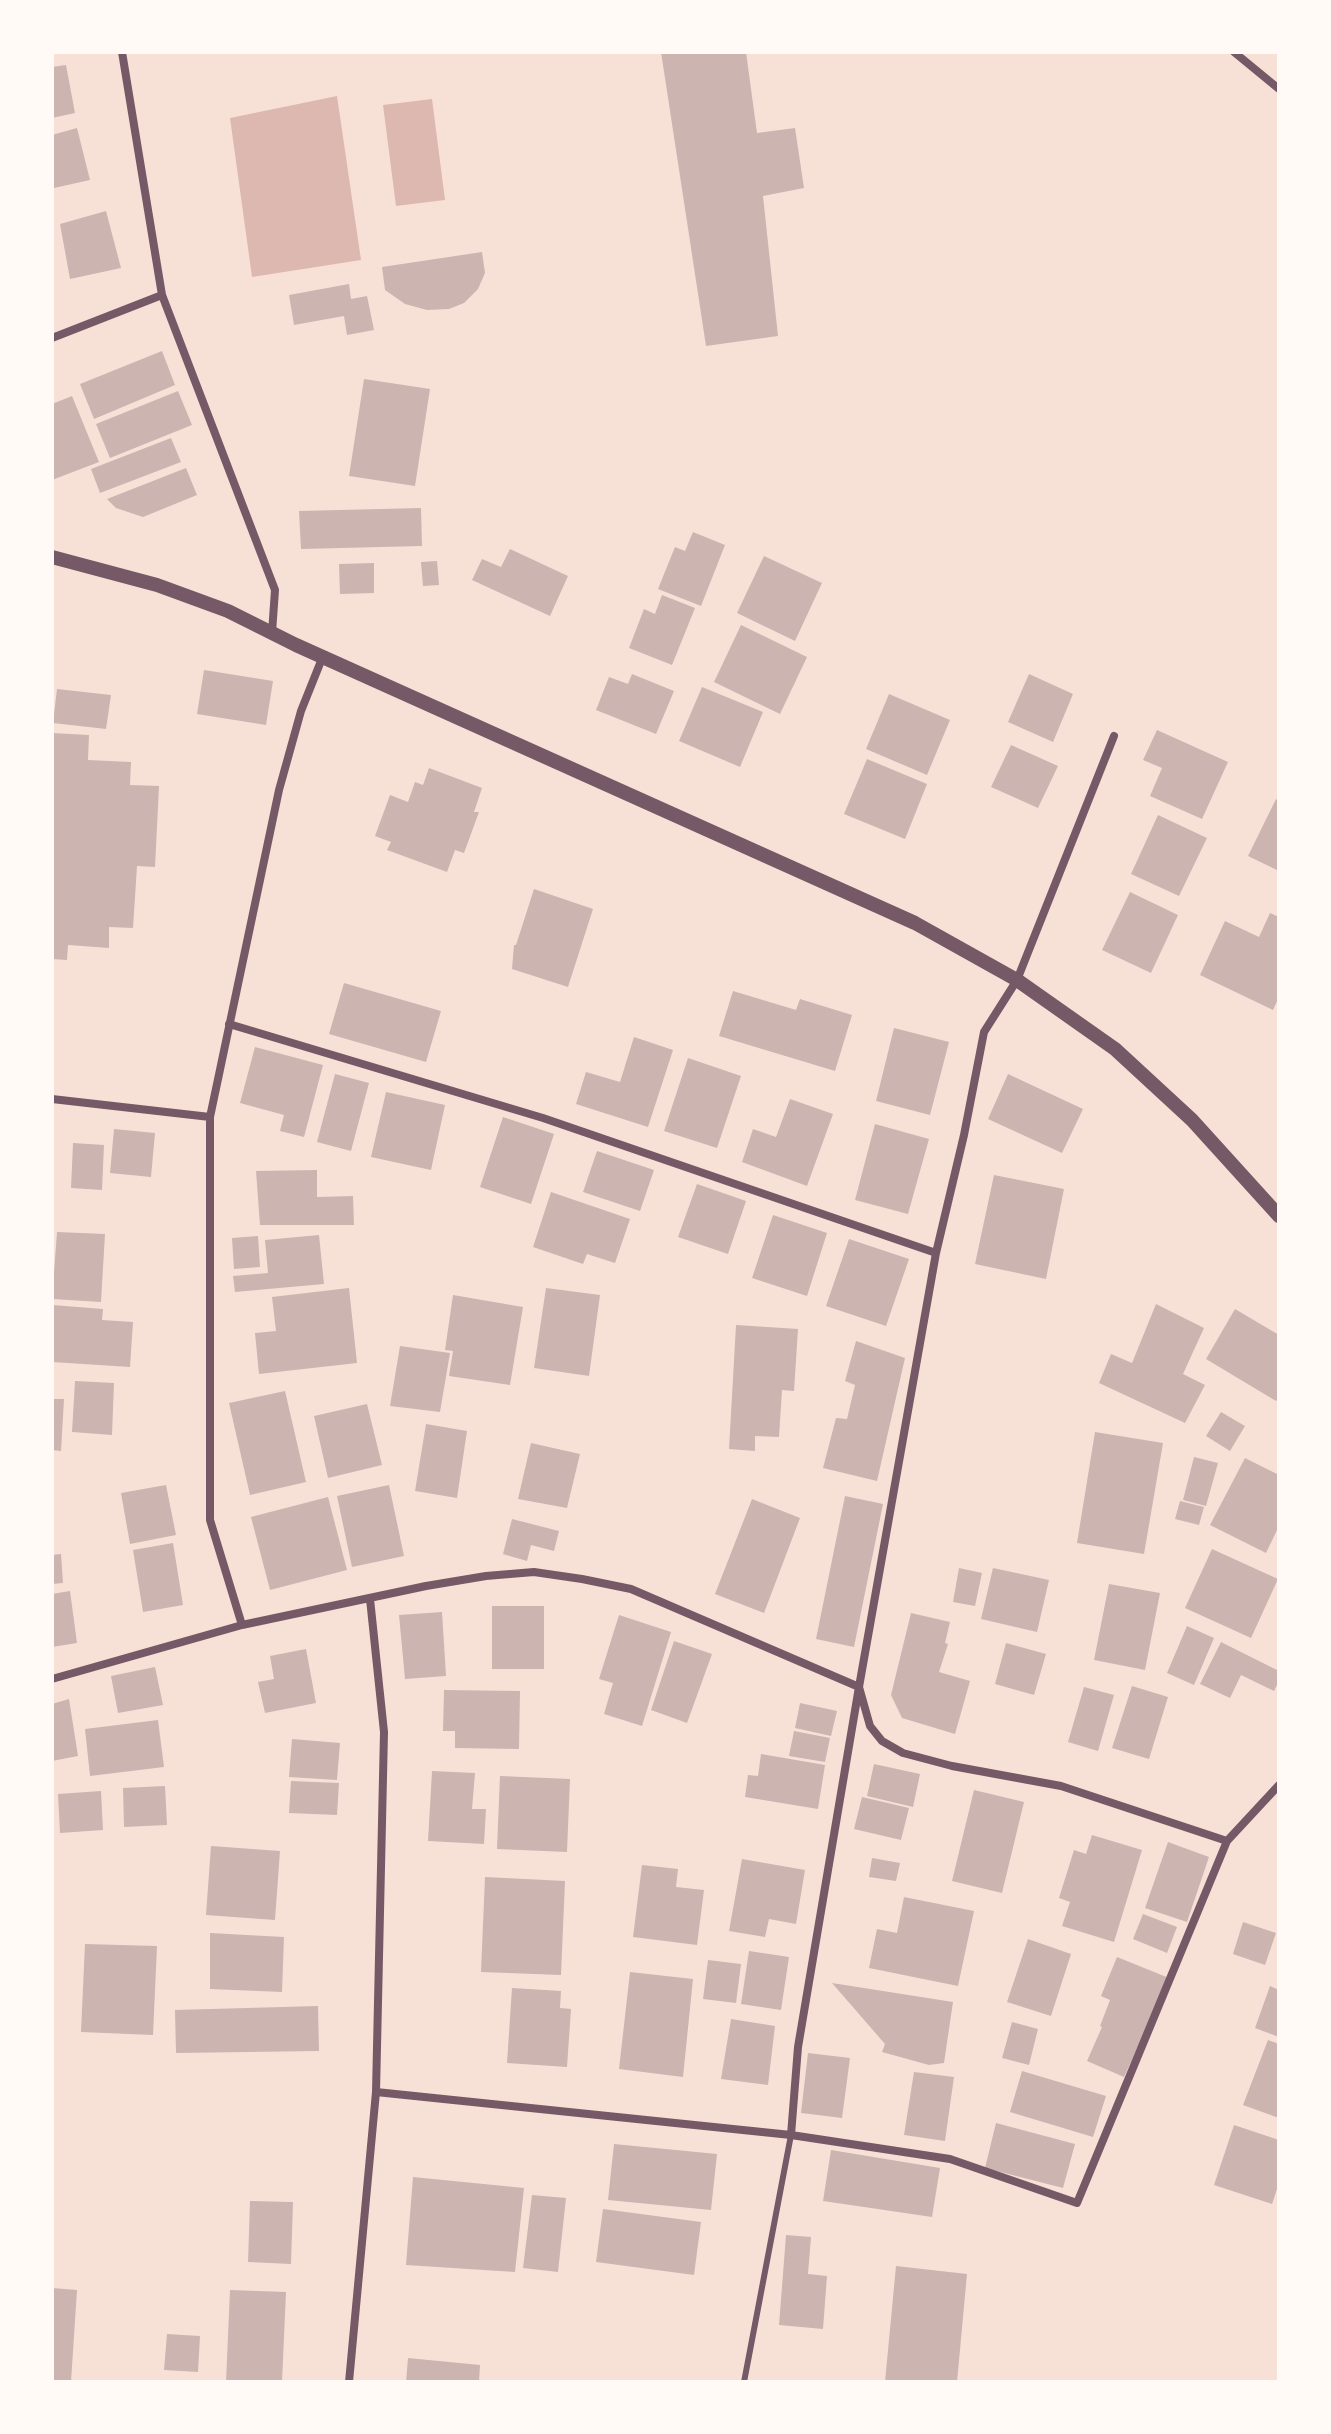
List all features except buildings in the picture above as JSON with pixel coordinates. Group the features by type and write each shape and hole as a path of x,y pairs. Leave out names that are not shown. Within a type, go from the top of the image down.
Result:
{"street":[{"path":"122,52 162,295 275,590 272,633"},
{"path":"1234,52 1279,89"},
{"path":"52,338 162,295"},
{"path":"52,557 157,585 228,611 915,923 1017,980 1115,1049 1192,1120 1279,1216"},
{"path":"242,1625 210,1520 210,1117 279,790 301,711 323,656"},
{"path":"791,2135 798,2047 859,1687 936,1253 984,1032 1017,980 1114,736"},
{"path":"229,1024 543,1118 936,1253"},
{"path":"52,1099 210,1117"},
{"path":"52,1679 242,1625 486,1576 534,1572 631,1589 859,1687"},
{"path":"349,2382 376,2092 384,1732 370,1599"},
{"path":"859,1687 870,1726 882,1741 903,1753 952,1766 1061,1786 1227,1841"},
{"path":"376,2092 791,2135 950,2159 1077,2203 1227,1841 1279,1785"}],"lane":[{"path":"744,2382 791,2135"}],"shaded area":[{"path":"337,96 361,260 252,277 230,118"},
{"path":"432,99 445,200 396,206 383,105"}]}
